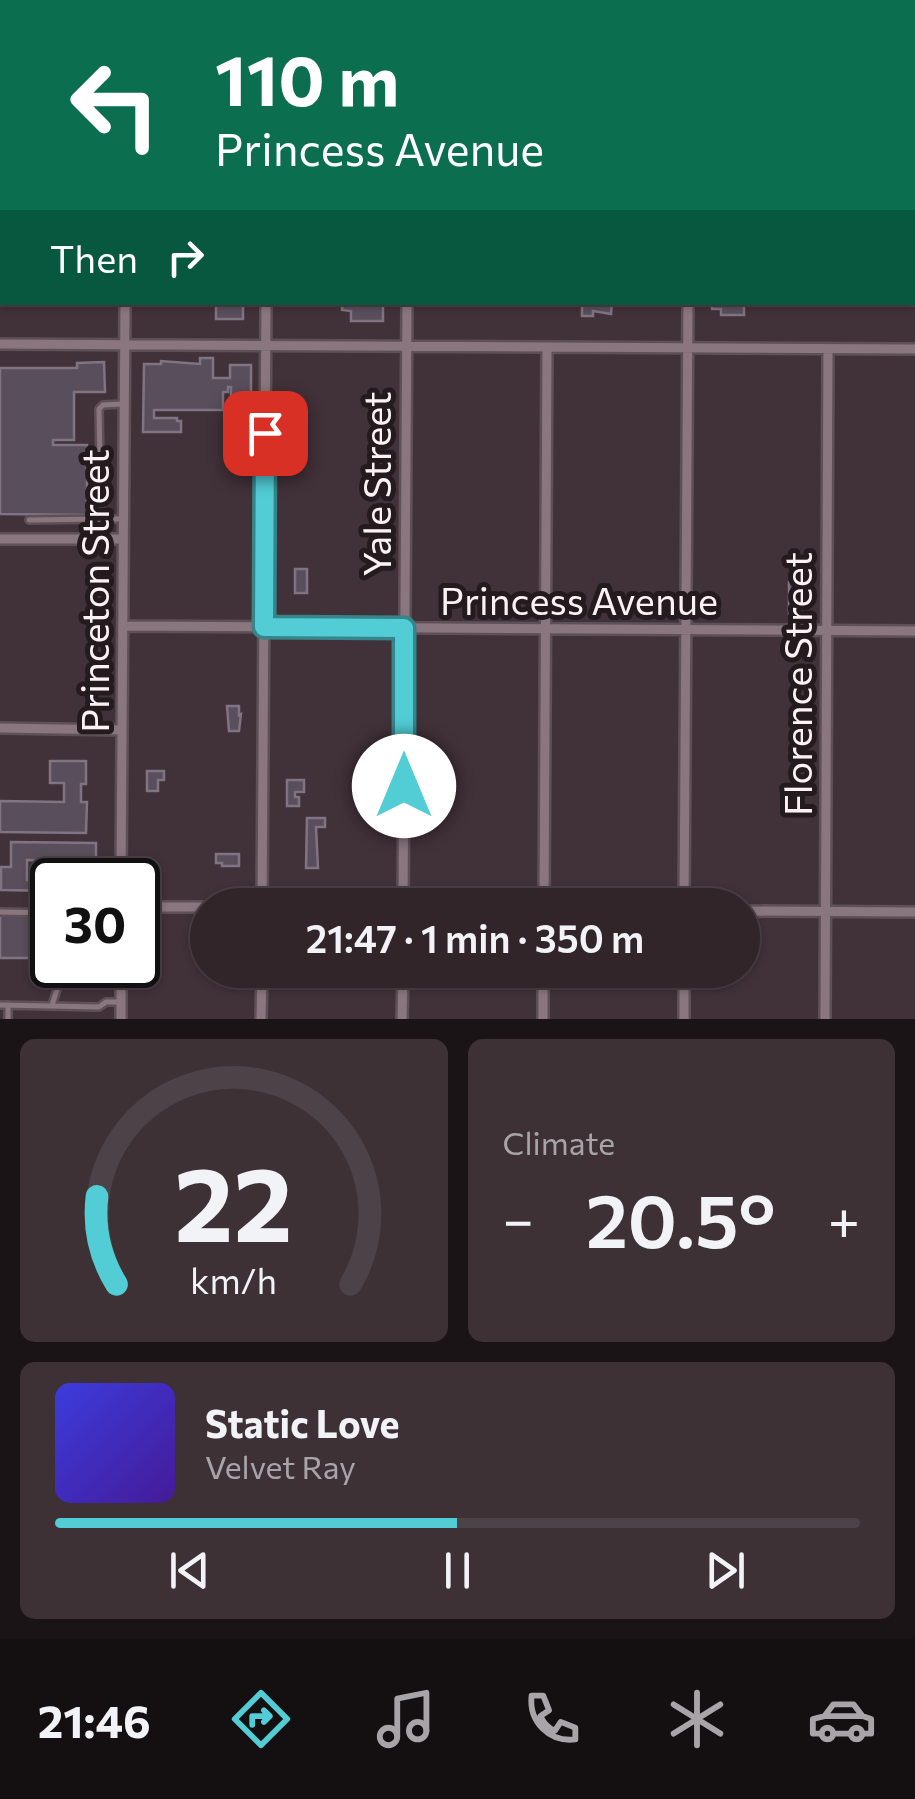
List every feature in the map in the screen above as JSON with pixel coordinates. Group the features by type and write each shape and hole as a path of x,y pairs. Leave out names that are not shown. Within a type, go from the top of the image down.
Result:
{"street":[{"name":"Princeton Street","path":"122,858 125,305"},
{"path":"262,888 266,305"},
{"name":"Yale Street","path":"403,888 407,305"},
{"path":"684,888 688,305"},
{"path":"0,344 915,349"},
{"path":"544,888 546,347"},
{"name":"Florence Street","path":"824,1019 828,349"},
{"path":"0,538 123,539"},
{"name":"Princess Avenue","path":"123,626 915,631"},
{"path":"0,728 122,730"},
{"path":"160,907 190,907"},
{"path":"760,911 915,912"},
{"path":"121,988 121,1019"},
{"path":"262,988 262,1019"},
{"path":"402,1019 403,988"},
{"path":"543,988 543,1019"},
{"path":"684,988 684,1019"}],"lane":[{"path":"101,519 99,409 103,404 124,404"},
{"path":"29,520 123,519"},
{"path":"0,912 30,913"},
{"path":"52,1006 58,988"},
{"path":"8,1019 4,1005 99,1008 106,1002 121,1002"}],"building":[{"path":"216,305 243,305 243,319 216,319"},
{"path":"342,305 383,305 383,321 351,321 351,311 342,310"},
{"path":"582,305 612,305 611,314 593,311 593,316 582,316"},
{"path":"712,305 744,305 744,315 721,315 721,309 712,309"},
{"path":"200,358 213,358 213,378 230,378 230,365 251,365 251,403 231,403 228,387 228,392 223,392 223,410 154,410 154,418 181,421 181,432 143,432 144,364 200,364"},
{"path":"104,362 105,392 74,392 74,440 53,440 53,445 87,445 87,515 0,514 0,368 77,368 77,363"},
{"path":"295,569 307,569 307,593 295,593"},
{"path":"789,582 802,582 802,614 789,614"},
{"path":"227,706 239,706 239,731 229,731"},
{"path":"50,761 86,761 81,802 87,802 86,833 0,832 0,801 64,802 64,783 50,783"},
{"path":"147,771 164,771 164,780 158,780 158,791 147,791"},
{"path":"287,780 304,780 304,792 295,792 299,806 287,806"},
{"path":"307,818 325,818 325,827 316,827 318,868 306,868"},
{"path":"11,842 96,843 96,858 27,860 30,891 1,890 1,867 11,867"},
{"path":"216,854 239,854 239,866 216,863"},
{"path":"0,913 30,913 30,958 0,958"}],"route":[{"path":"265,433 264,627 404,628 404,786"}]}
